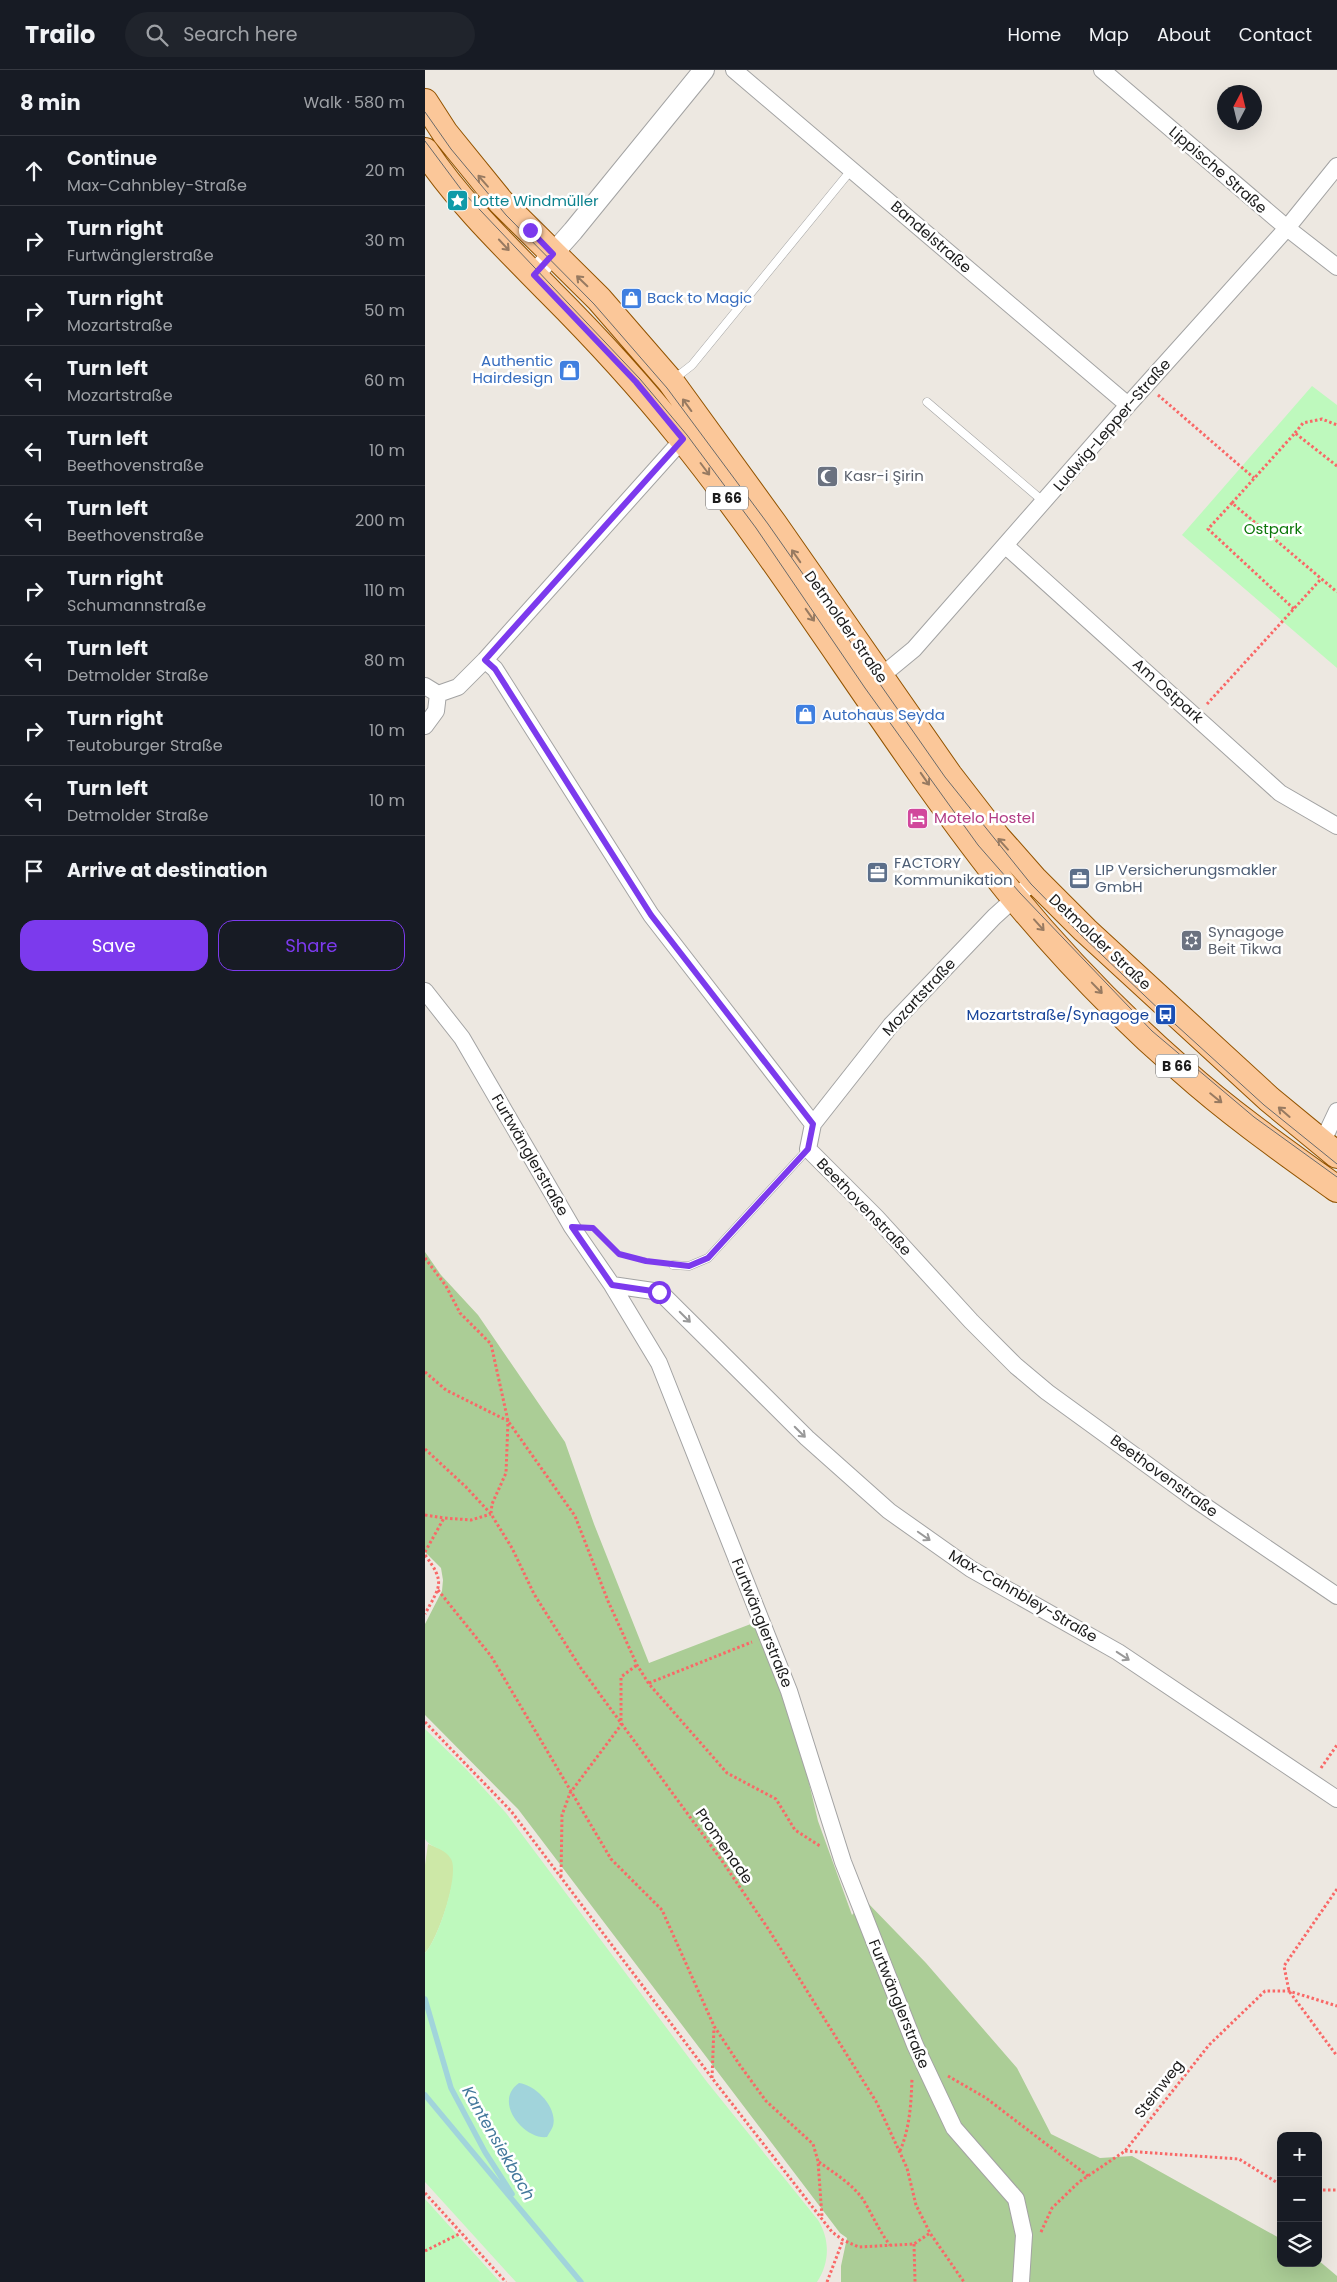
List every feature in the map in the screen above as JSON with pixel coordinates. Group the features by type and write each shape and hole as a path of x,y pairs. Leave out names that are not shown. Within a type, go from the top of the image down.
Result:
{"main road":[{"name":"Detmolder Straße","path":"425,102 471,167 501,202 599,299 671,382 774,524 949,775 997,837 1035,880 1085,930 1262,1093 1329,1149"},
{"name":"Detmolder Straße","path":"425,151 459,196 636,382 683,439 752,532 930,787 1015,898 1100,991 1181,1070 1304,1166 1337,1189"},
{"path":"1304,1166 1329,1149"}],"street":[{"path":"534,275 703,70"},
{"name":"Bandelstraße","path":"734,70 1128,404"},
{"name":"Lippische Straße","path":"1102,70 1287,228 1337,267"},
{"name":"Ludwig-Lepper-Straße","path":"880,677 914,649 1006,546 1128,404 1287,228 1337,166"},
{"path":"425,726 436,711 431,690 458,687 485,660 683,439"},
{"name":"Am Ostpark","path":"1006,546 1280,792 1337,826"},
{"path":"485,660 495,669 651,915 813,1124"},
{"name":"Mozartstraße","path":"813,1124 891,1025 1015,898 1035,880"},
{"name":"Furtwänglerstraße","path":"425,991 462,1038 572,1227 612,1285 659,1363 789,1690 843,1862 915,2046 954,2128 1017,2199 1024,2235 1021,2282"},
{"path":"1329,1149 1337,1111"},
{"name":"Beethovenstraße","path":"813,1124 808,1149 876,1217 971,1321 1016,1366 1047,1392 1193,1498 1337,1596"},
{"name":"Max-Cahnbley-Straße","path":"612,1285 659,1292 807,1438 903,1522 971,1570 1118,1652 1337,1799"}],"lane":[{"path":"671,382 692,365 852,169"},
{"path":"927,402 1044,502"},
{"path":"673,1265 689,1266 708,1258 808,1149"}],"path":[{"path":"1146,385 1254,478"},
{"path":"1294,609 1208,529 1303,423 1322,419 1337,425"},
{"path":"1295,433 1337,466"},
{"path":"1232,503 1337,592"},
{"path":"1196,717 1321,579"},
{"path":"572,1227 593,1228 619,1254 673,1265"},
{"path":"425,1258 445,1286 460,1313 491,1344 508,1421 506,1473 492,1504 491,1514 471,1520 425,1515"},
{"path":"425,1372 446,1390 508,1421 575,1516 608,1601 637,1665 649,1684 727,1772 776,1799 795,1830 843,1862"},
{"name":"Promenade","path":"425,1450 466,1486 491,1514 512,1548 539,1602 580,1667 720,1858 769,1930 872,2096 907,2168 916,2205 931,2233 964,2282"},
{"path":"425,1614 438,1590 438,1572 425,1554 444,1518"},
{"path":"438,1590 491,1656 570,1794 611,1859 662,1910 714,2026 766,2101 813,2144 819,2162 822,2217"},
{"path":"649,1684 767,1636"},
{"path":"561,1878 563,1815 570,1794 621,1725 623,1714 620,1688 621,1677 637,1665"},
{"path":"425,1722 511,1811 712,2078 832,2232 843,2240 859,2247 914,2244 931,2233"},
{"path":"1319,1770 1337,1745"},
{"path":"1337,1889 1284,1966 1289,1991 1337,2056"},
{"name":"Steinweg","path":"1024,2253 1033,2249 1051,2208 1088,2176 1125,2151 1209,2045 1265,1991 1289,1991 1337,2006"},
{"path":"712,2078 714,2026"},
{"path":"900,2152 911,2110 912,2058 915,2046"},
{"path":"945,2074 986,2098 1088,2176"},
{"path":"1125,2151 1200,2158 1219,2156 1239,2158 1277,2182"},
{"path":"819,2162 843,2179 863,2199 879,2231 890,2245"},
{"path":"1322,2190 1337,2190"},
{"path":"425,2193 506,2282"},
{"path":"425,2251 461,2233"},
{"path":"827,2282 843,2240"},
{"path":"914,2244 915,2282"}],"green space":[{"name":"Ostpark","path":"1312,386 1337,405 1337,668 1182,535"},
{"path":"425,1252 441,1275 478,1315 565,1442 594,1524 649,1663 756,1622 800,1745 818,1821 852,1915 865,1900 926,1963 1017,2068 1051,2134 1100,2158 1132,2156 1277,2237 1277,2267 1322,2267 1322,2263 1337,2276 1337,2282 841,2282 841,2266 847,2238 840,2233 518,1809 425,1715 425,1624 442,1591 443,1580 441,1568 425,1552"},
{"path":"425,1729 466,1769 506,1813 707,2082 818,2220 825,2235 827,2251 824,2267 817,2282 516,2282 425,2182 425,1953 435,1936 446,1908 453,1867 448,1855 425,1839"},
{"path":"428,1844 448,1854 453,1861 454,1869 446,1909 430,1947 425,1953 425,1865"},
{"path":"425,2199 500,2282 425,2282"}],"water":[{"path":"519,2083 539,2093 549,2105 554,2119 553,2126 547,2137 538,2136 521,2126 510,2109 509,2100 512,2091"}],"waterway":[{"name":"Kantensiekbach","path":"425,1999 451,2088 485,2152 512,2194"},
{"name":"Kantensiekbach","path":"425,2095 581,2282"}],"tram line":[{"path":"425,112 451,149 506,215 594,304 667,388 768,524 945,777 1031,884 1081,935 1165,1015 1264,1105 1337,1164"},
{"path":"425,141 463,192 640,379 687,435 756,528 865,688 978,845 1020,893 1152,1031 1254,1117 1337,1177"}],"place":[{"name":"Lotte Windmüller","path":"457,201"},
{"name":"Back to Magic","path":"631,298"},
{"name":"Authentic Hairdesign","path":"569,370"},
{"name":"Kasr-i Şirin","path":"828,476"},
{"name":"Autohaus Seyda","path":"806,715"},
{"name":"Motelo Hostel","path":"918,818"},
{"name":"FACTORY Kommunikation","path":"878,872"},
{"name":"LIP Versicherungsmakler GmbH","path":"1079,879"},
{"name":"Synagoge Beit Tikwa","path":"1192,941"},
{"name":"Mozartstraße/Synagoge","path":"1165,1015"}],"route":[{"path":"530,230 553,254 534,275 636,382 683,439 485,660 495,669 651,915 813,1124 808,1149 708,1258 699,1263 689,1266 673,1265 619,1254 593,1228 572,1227 612,1285 659,1292"}]}
